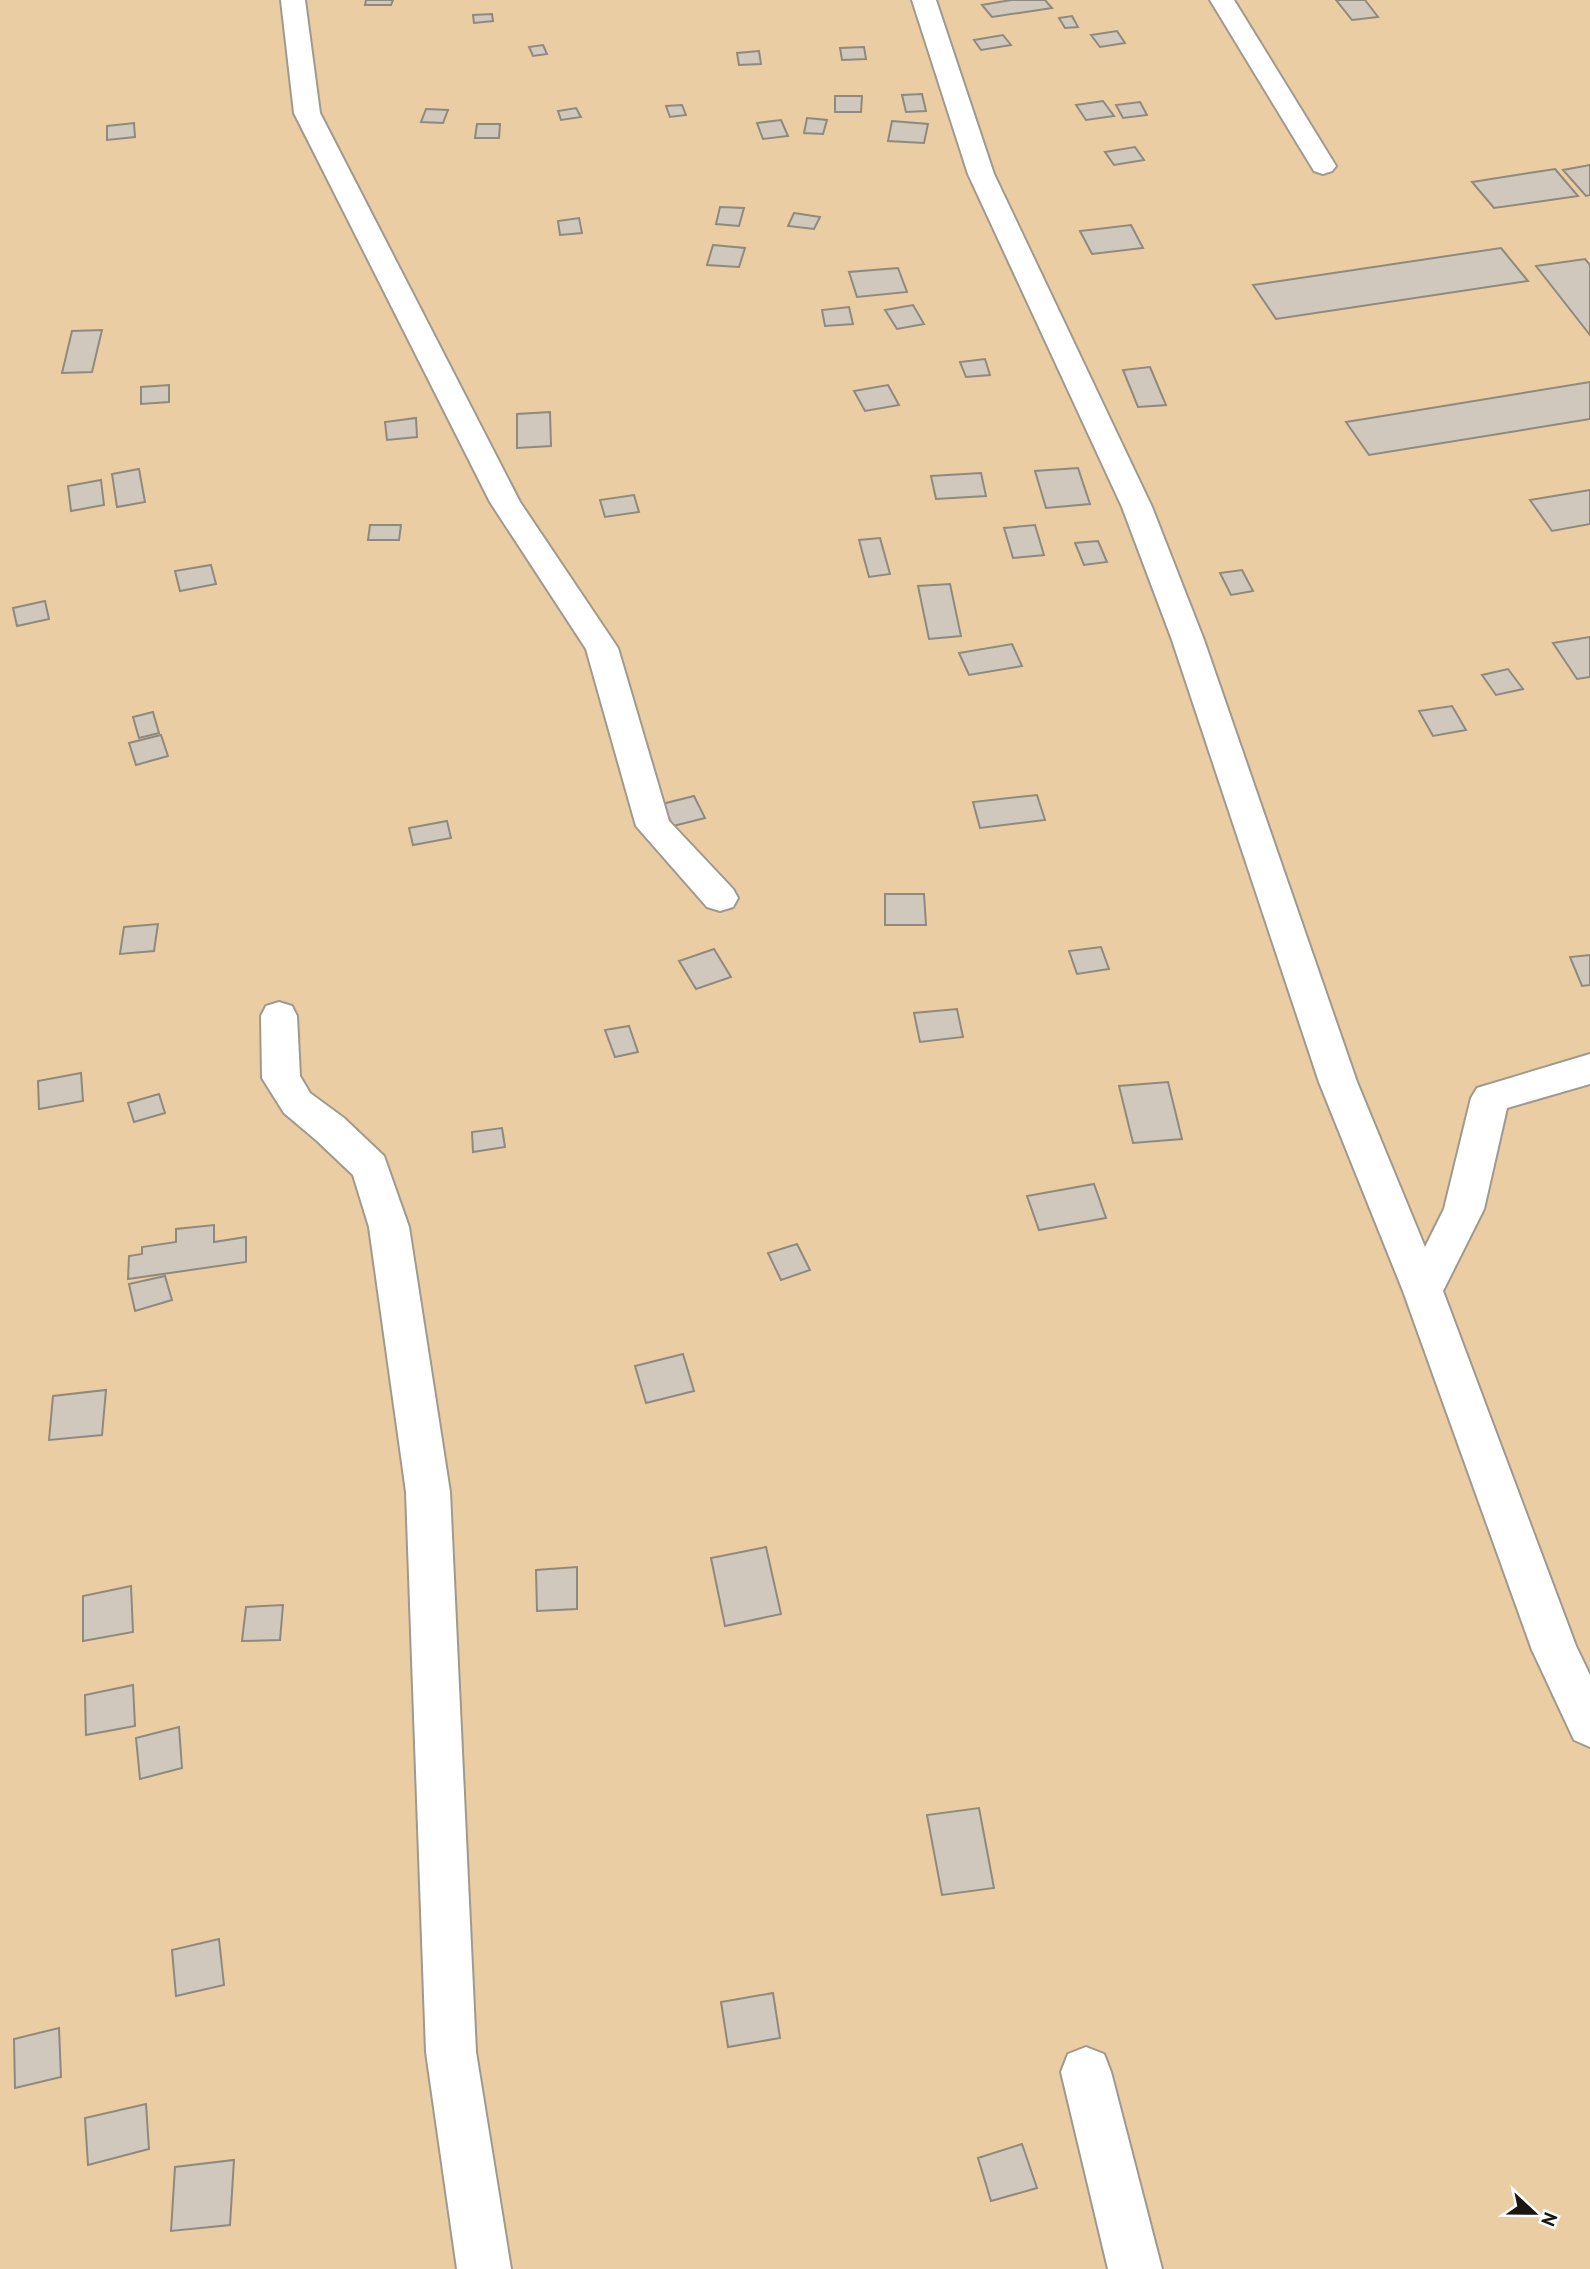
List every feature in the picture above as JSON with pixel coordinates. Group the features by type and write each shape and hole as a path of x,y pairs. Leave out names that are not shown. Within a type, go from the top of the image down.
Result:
{"street":[{"path":"293,0 307,113 505,502 602,648 653,827 720,898"},
{"path":"924,0 981,174 1137,507 1188,640 1338,1082 1423,1291 1556,1650 1590,1725"},
{"path":"1222,0 1323,166"},
{"path":"279,1016 281,1078 297,1103 330,1129 370,1167 389,1227 428,1492 451,2052 484,2269"},
{"path":"1423,1291 1464,1209 1490,1098 1590,1069"},
{"path":"1086,2071 1135,2269"}],"shaded area":[{"path":"0,0 1590,0 1590,2269 0,2269"}],"building":[{"path":"366,0 393,0 391,5 365,5"},
{"path":"1011,0 1045,0 1052,8 992,17 982,5"},
{"path":"1336,0 1365,0 1378,17 1352,20"},
{"path":"492,14 493,21 474,23 473,15"},
{"path":"1072,16 1078,27 1065,28 1059,18"},
{"path":"1117,31 1125,43 1100,47 1091,35"},
{"path":"1003,35 1011,45 981,50 974,40"},
{"path":"543,45 547,54 533,56 529,47"},
{"path":"864,47 866,59 842,60 840,48"},
{"path":"759,51 761,64 739,65 737,53"},
{"path":"922,94 926,111 906,112 902,95"},
{"path":"835,96 862,96 861,112 835,112"},
{"path":"1103,101 1114,116 1086,120 1076,105"},
{"path":"1140,102 1147,115 1123,118 1116,105"},
{"path":"682,105 686,115 670,117 666,106"},
{"path":"576,108 581,117 561,120 558,111"},
{"path":"426,109 448,110 443,123 421,122"},
{"path":"807,118 827,120 823,134 804,133"},
{"path":"781,120 788,136 763,139 757,123"},
{"path":"892,121 928,124 924,143 888,141"},
{"path":"134,123 135,137 107,140 107,126"},
{"path":"477,124 500,124 499,138 475,138"},
{"path":"1135,147 1144,160 1114,165 1105,152"},
{"path":"1590,165 1590,195 1586,196 1563,170"},
{"path":"1555,169 1578,196 1494,208 1472,182"},
{"path":"720,207 744,208 739,226 716,224"},
{"path":"794,213 820,217 814,229 788,226"},
{"path":"579,218 582,233 560,235 558,221"},
{"path":"1131,225 1143,248 1092,254 1080,231"},
{"path":"713,245 745,248 739,267 707,265"},
{"path":"1501,248 1528,281 1276,319 1253,285"},
{"path":"1585,259 1590,265 1590,335 1536,266"},
{"path":"898,268 907,292 857,297 849,272"},
{"path":"913,305 924,324 897,329 885,310"},
{"path":"849,307 853,324 825,326 822,310"},
{"path":"102,330 92,372 62,373 72,331"},
{"path":"985,359 990,375 966,377 960,362"},
{"path":"1150,367 1166,405 1138,407 1123,370"},
{"path":"1590,382 1590,419 1369,455 1346,422"},
{"path":"169,385 169,402 141,404 141,387"},
{"path":"888,385 899,405 865,411 854,391"},
{"path":"550,412 551,446 517,448 517,414"},
{"path":"416,418 417,437 387,440 385,422"},
{"path":"1078,468 1090,504 1046,508 1035,471"},
{"path":"139,469 145,502 117,507 112,474"},
{"path":"981,473 986,496 936,499 931,476"},
{"path":"101,480 104,505 71,511 68,486"},
{"path":"1590,490 1590,524 1552,531 1530,500"},
{"path":"634,495 639,512 605,517 600,500"},
{"path":"370,525 401,525 399,540 368,540"},
{"path":"1035,525 1044,555 1013,558 1004,528"},
{"path":"880,538 890,574 869,577 859,540"},
{"path":"1098,541 1107,562 1084,565 1075,543"},
{"path":"211,565 216,584 180,591 175,571"},
{"path":"1242,570 1253,591 1231,595 1220,573"},
{"path":"950,584 961,636 929,639 918,586"},
{"path":"45,601 49,619 17,626 13,608"},
{"path":"1590,637 1590,677 1577,679 1553,643"},
{"path":"1012,644 1022,666 969,675 959,653"},
{"path":"1508,669 1523,689 1496,695 1482,675"},
{"path":"1452,706 1466,730 1433,736 1419,711"},
{"path":"153,712 159,733 139,738 133,717"},
{"path":"161,735 168,756 136,765 129,743"},
{"path":"1037,795 1045,820 980,828 973,802"},
{"path":"694,796 705,818 673,826 662,804"},
{"path":"447,821 451,838 413,845 409,828"},
{"path":"885,894 924,894 926,925 885,925"},
{"path":"158,924 154,951 120,954 124,927"},
{"path":"1101,947 1109,969 1077,974 1069,951"},
{"path":"714,949 731,977 696,989 679,961"},
{"path":"1590,955 1590,985 1582,986 1570,957"},
{"path":"957,1009 963,1037 920,1042 914,1013"},
{"path":"629,1026 638,1052 615,1057 605,1030"},
{"path":"81,1073 83,1101 39,1109 38,1081"},
{"path":"1168,1082 1182,1139 1133,1143 1119,1086"},
{"path":"159,1094 165,1113 134,1122 128,1103"},
{"path":"502,1128 505,1147 473,1152 472,1132"},
{"path":"1094,1184 1106,1218 1039,1230 1027,1196"},
{"path":"214,1225 214,1242 246,1237 246,1262 128,1279 129,1256 142,1254 142,1247 176,1242 176,1229"},
{"path":"797,1244 810,1270 781,1280 768,1253"},
{"path":"165,1276 172,1300 135,1311 129,1284"},
{"path":"683,1354 694,1391 646,1403 635,1366"},
{"path":"106,1390 102,1435 49,1440 53,1396"},
{"path":"766,1547 781,1614 725,1626 711,1558"},
{"path":"577,1567 577,1609 537,1611 536,1570"},
{"path":"131,1586 133,1632 83,1641 83,1596"},
{"path":"283,1605 280,1640 242,1641 246,1607"},
{"path":"133,1685 135,1726 86,1735 85,1695"},
{"path":"179,1727 182,1768 140,1779 136,1738"},
{"path":"979,1808 994,1888 942,1895 927,1815"},
{"path":"219,1939 224,1985 176,1996 172,1950"},
{"path":"773,1993 780,2038 728,2047 721,2002"},
{"path":"59,2028 61,2077 15,2088 14,2039"},
{"path":"146,2104 149,2149 88,2165 85,2118"},
{"path":"1022,2144 1037,2188 991,2201 978,2158"},
{"path":"234,2160 230,2225 171,2231 175,2167"}]}
